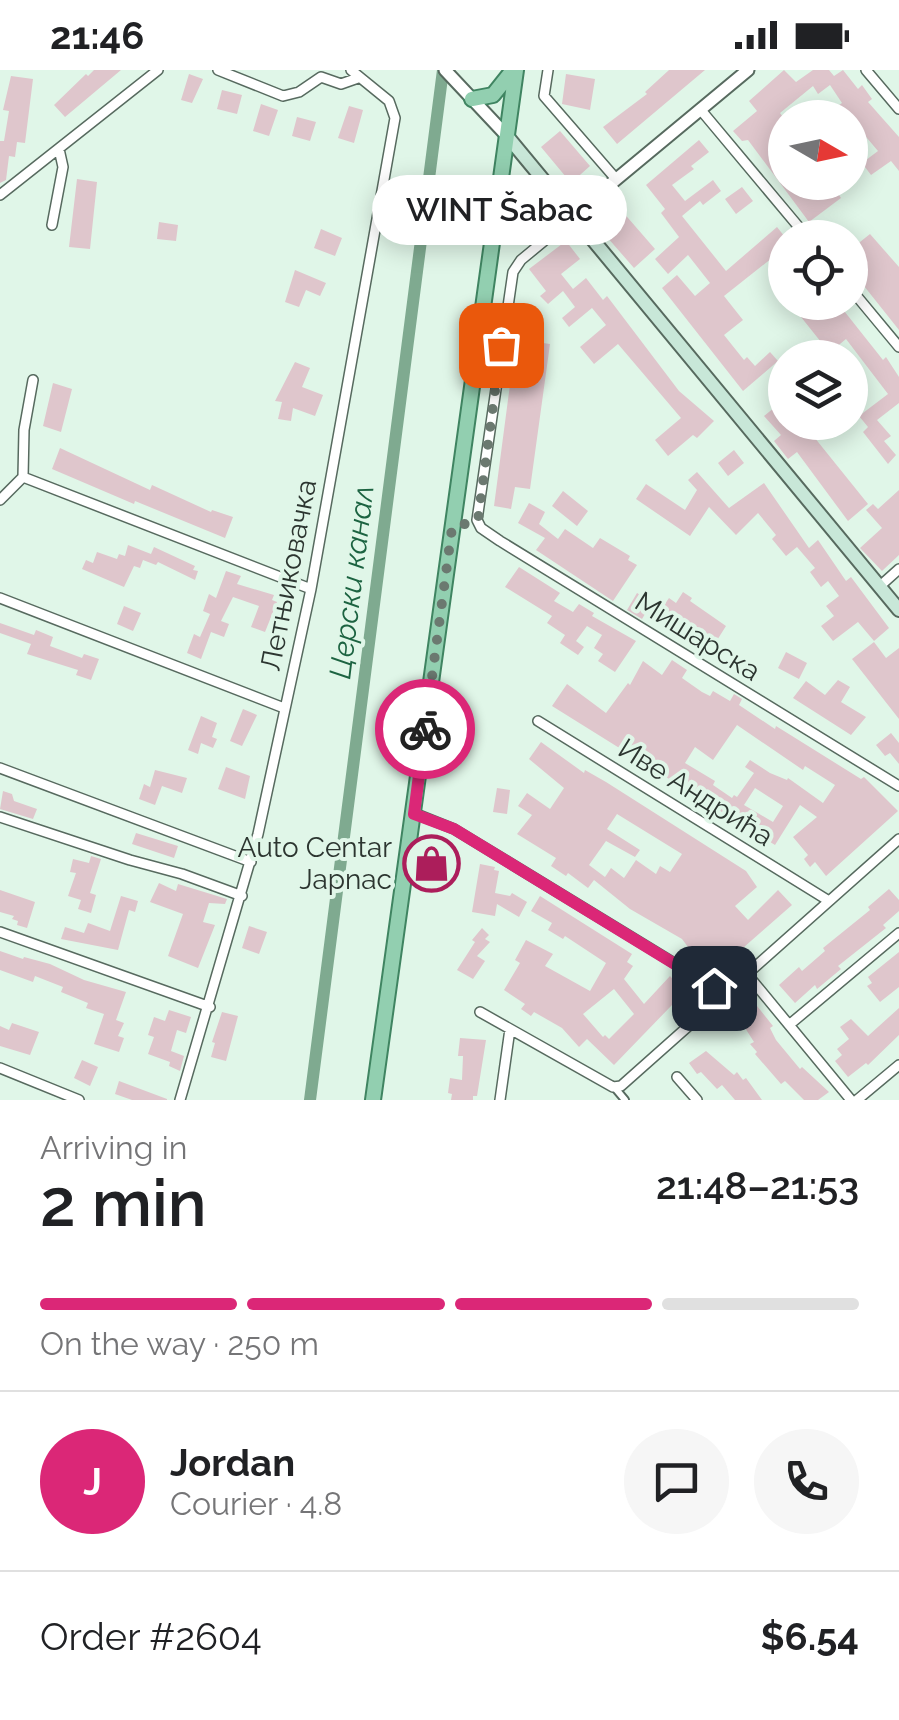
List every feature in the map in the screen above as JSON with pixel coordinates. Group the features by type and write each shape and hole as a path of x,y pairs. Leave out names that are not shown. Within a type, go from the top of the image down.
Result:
{"main road":[{"path":"469,97 494,95 514,70"},
{"path":"373,1100 514,70"},
{"path":"507,136 899,610"},
{"path":"494,228 526,198 559,198"}],"street":[{"path":"0,195 158,70"},
{"path":"218,70 283,96 299,92 321,77 341,84 354,74"},
{"path":"444,70 507,136"},
{"path":"548,70 544,96 616,179"},
{"path":"452,528 478,520 513,272 521,260 572,216 748,70"},
{"path":"866,70 899,110"},
{"name":"Летњиковачка","path":"180,1100 251,862 311,589 395,118 389,101 354,74"},
{"path":"700,109 793,220"},
{"path":"52,225 63,167 60,149"},
{"path":"868,309 899,346"},
{"path":"0,500 23,477 24,430 33,380"},
{"path":"23,477 311,589"},
{"name":"Мишарска","path":"478,520 486,532 899,786"},
{"path":"880,586 899,569"},
{"path":"0,598 284,708"},
{"name":"Иве Андрића","path":"538,721 829,901"},
{"path":"0,768 251,862"},
{"path":"414,814 454,829 724,994"},
{"path":"0,818 242,896"},
{"path":"615,1088 899,839"},
{"path":"0,932 210,1007"},
{"path":"790,1025 899,934"},
{"path":"747,974 854,1100 899,1065"},
{"path":"480,1012 615,1088 625,1100"},
{"path":"500,1100 510,1029"},
{"path":"0,1068 79,1100"},
{"path":"678,1077 696,1100"}],"building":[{"path":"94,70 121,70 65,117 54,105"},
{"path":"669,70 705,70 617,144 603,127 647,94"},
{"path":"784,70 796,82 813,70 829,70 834,76 843,70 872,99 840,100 830,85 818,94 813,86 796,100 768,100 768,167 748,140 742,141 733,131 757,111 749,101"},
{"path":"189,74 203,79 192,103 181,100"},
{"path":"566,74 595,79 590,110 562,104"},
{"path":"11,76 33,79 25,143 17,142 15,157 9,156 6,180 0,183 0,141 4,141 9,111 3,110"},
{"path":"222,90 242,95 237,114 217,109"},
{"path":"868,102 899,137 899,171 891,161 871,175 868,158 878,151 868,139"},
{"path":"261,104 278,110 269,136 253,131"},
{"path":"349,106 363,110 354,143 338,138"},
{"path":"297,117 316,122 310,141 292,136"},
{"path":"560,131 590,166 571,183 541,147"},
{"path":"699,140 709,152 672,185 685,201 713,180 721,191 682,216 726,271 768,235 768,261 724,296 743,320 724,335 744,360 747,357 755,366 768,354 768,370 743,391 662,288 677,275 695,296 710,283 688,255 668,274 655,259 679,237 661,213 665,209 646,185"},
{"path":"77,179 97,182 90,249 69,247"},
{"path":"742,187 753,201 736,214 725,199"},
{"path":"793,200 838,200 812,220 808,220"},
{"path":"615,203 655,249 634,268 593,221"},
{"path":"159,222 178,225 176,241 157,239"},
{"path":"321,229 342,238 335,256 314,248"},
{"path":"868,236 899,267 899,330 868,291"},
{"path":"566,241 580,259 561,274 573,289 586,278 603,300 607,296 679,391 714,421 697,438 693,435 668,456 655,440 681,418 618,344 594,364 580,347 606,325 592,308 569,327 562,318 575,307 563,291 548,304 540,296 546,291 529,269"},
{"path":"295,270 326,283 320,296 306,290 299,307 285,302"},
{"path":"803,320 851,320 867,340 846,339 819,340"},
{"path":"516,339 550,344 530,489 515,487 511,509 494,506"},
{"path":"868,341 883,360 886,357 899,377 899,403 877,420 891,436 884,441 896,455 888,464 868,438 868,409 888,394 868,368"},
{"path":"295,362 310,368 302,387 323,395 315,416 293,408 291,421 278,419 282,402 275,401"},
{"path":"53,383 72,389 61,432 43,426"},
{"path":"816,440 868,504 848,521 797,452 788,459 774,441"},
{"path":"60,448 150,490 152,485 211,512 233,517 225,538 52,469"},
{"path":"734,450 744,463 728,476 718,463"},
{"path":"697,472 729,508 764,483 809,548 818,540 846,581 851,577 889,628 874,641 858,622 833,641 821,626 834,616 826,606 839,596 828,581 821,587 810,572 815,568 797,547 786,556 772,539 776,535 758,513 736,535 709,507 690,536 636,499 646,484 685,510 697,490 688,480"},
{"path":"899,490 899,555 882,571 860,548 882,528 866,510 873,504 878,509"},
{"path":"563,491 588,511 577,526 552,506"},
{"path":"529,503 545,512 539,524 558,539 565,529 593,548 600,538 630,556 628,560 637,565 613,601 536,550 545,538 518,523"},
{"path":"128,545 151,554 154,547 195,566 195,580 158,562 156,565 143,560 140,568 134,566 124,587 82,569 86,560 93,563 97,552 117,559 119,554 125,556"},
{"path":"519,567 560,593 554,601 573,612 579,604 636,641 615,672 598,661 603,654 594,648 602,635 587,626 576,641 584,647 578,655 560,643 565,635 547,623 552,616 505,587"},
{"path":"226,571 241,576 237,584 274,595 272,600 277,602 265,632 251,627 259,606 233,597 221,621 229,624 224,637 211,632 201,659 187,653 194,634 200,637 210,614 203,611 209,594 216,598"},
{"path":"683,592 726,626 714,645 677,621 674,626 648,609 642,619 627,610 637,593 662,608 669,598 676,603"},
{"path":"124,606 141,613 133,631 117,624"},
{"path":"0,623 34,635 36,630 53,637 50,646 82,658 84,654 99,659 91,680 76,675 78,670 27,654 31,644 0,633"},
{"path":"874,642 886,658 899,648 899,719 852,659"},
{"path":"786,652 807,663 799,679 778,668"},
{"path":"672,660 687,670 682,678 702,692 710,696 713,691 730,701 734,694 742,699 739,705 775,729 776,726 861,779 864,777 898,811 826,876 815,862 810,867 804,859 808,855 793,837 817,817 800,805 775,845 552,706 567,684 606,713 630,685 643,661 662,675","holes":["737,725 803,770 805,766 835,785 823,803 788,778 770,773 750,760 745,767 754,773 737,797 732,798 713,785 715,781 685,763 695,747 713,760","755,788 783,806 773,822 744,805"]},
{"path":"838,680 850,687 841,702 866,717 851,735 793,698 806,681 825,695"},
{"path":"243,709 257,715 242,746 230,741"},
{"path":"201,716 217,723 212,737 217,739 213,748 201,743 198,754 188,750"},
{"path":"891,733 899,743 899,764 876,745"},
{"path":"541,742 584,773 585,770 606,782 746,871 757,887 735,906 748,920 778,890 792,905 719,969 703,949 694,955 682,939 630,909 594,880 588,888 568,873 566,876 551,866 556,858 517,834 532,815 518,806 527,793 550,809 564,788 529,759","holes":["617,814 682,854 670,872 660,866 656,874 636,860 624,878 611,868 605,877 589,865 606,841 635,857 640,850 607,829"]},
{"path":"226,767 250,776 245,799 218,789"},
{"path":"155,770 187,778 182,793 162,786 155,805 139,799 144,784 150,787"},
{"path":"497,788 510,790 507,814 493,812"},
{"path":"3,791 12,794 14,801 37,809 33,819 0,809"},
{"path":"136,833 178,846 174,858 132,844"},
{"path":"91,856 101,859 90,893 96,895 91,913 78,909 81,900 68,896 76,873 70,872 73,859 89,863"},
{"path":"480,864 499,871 495,893 512,893 527,902 519,917 497,904 495,916 472,912"},
{"path":"159,883 176,891 178,884 227,899 225,904 209,903 203,922 215,925 198,968 168,956 183,914 150,902"},
{"path":"889,889 899,900 899,911 883,925 886,928 838,966 841,969 817,989 815,985 795,1003 779,985 825,951 823,948"},
{"path":"0,890 35,902 27,928 17,925 14,916 0,912"},
{"path":"121,896 138,901 135,912 129,910 118,950 61,939 65,927 84,933 88,923 110,931"},
{"path":"540,896 632,954 627,962 633,966 624,979 644,1004 670,976 687,994 614,1065 587,1039 579,1047 562,1028 521,1009 525,1004 504,990 520,963 515,960 526,940 553,954 545,966 590,991 606,963 565,936 563,939 548,930 552,923 531,911","holes":["614,989 634,1014 609,1039 583,1014"]},
{"path":"249,926 267,932 259,954 242,948"},
{"path":"482,928 490,942 477,956 485,961 473,979 457,970"},
{"path":"0,951 50,964 84,980 126,992 116,1020 124,1023 118,1036 124,1038 119,1052 94,1044 104,1014 61,992 63,987 35,976 33,982 0,970"},
{"path":"899,952 899,987 880,1002 867,986 872,983 868,977"},
{"path":"757,1006 773,1026 770,1028 776,1040 800,1069 829,1092 818,1100 804,1100 785,1081 781,1084 755,1054 750,1044 754,1042 740,1020"},
{"path":"899,1008 899,1035 868,1065 848,1077 835,1061 842,1055 837,1049 849,1039 840,1027 851,1019 868,1036"},
{"path":"169,1010 191,1017 186,1033 177,1030 171,1051 184,1056 180,1071 169,1066 170,1062 148,1054 154,1037 148,1035 154,1017 165,1021"},
{"path":"222,1012 238,1016 226,1061 211,1057"},
{"path":"12,1023 39,1032 30,1055 0,1046 0,1026 9,1030"},
{"path":"460,1038 486,1040 477,1096 473,1100 451,1100 452,1094 448,1093 450,1078 462,1080"},
{"path":"706,1051 734,1075 737,1072 743,1080 746,1078 762,1100 735,1100 722,1085 717,1089 701,1072 697,1074 689,1063"},
{"path":"82,1060 98,1067 90,1086 74,1078"},
{"path":"119,1081 167,1100 132,1100 115,1094"}],"waterway":[{"name":"Церски канал","path":"310,1100 443,70"}],"way so far":[{"path":"425,729 452,528 478,520 501,345"}],"place":[{"name":"WINT Šabac","path":"501,345"},
{"name":"Auto Centar Japnac","path":"431,863"}],"route":[{"path":"425,729 414,814 454,829 714,988"}]}
